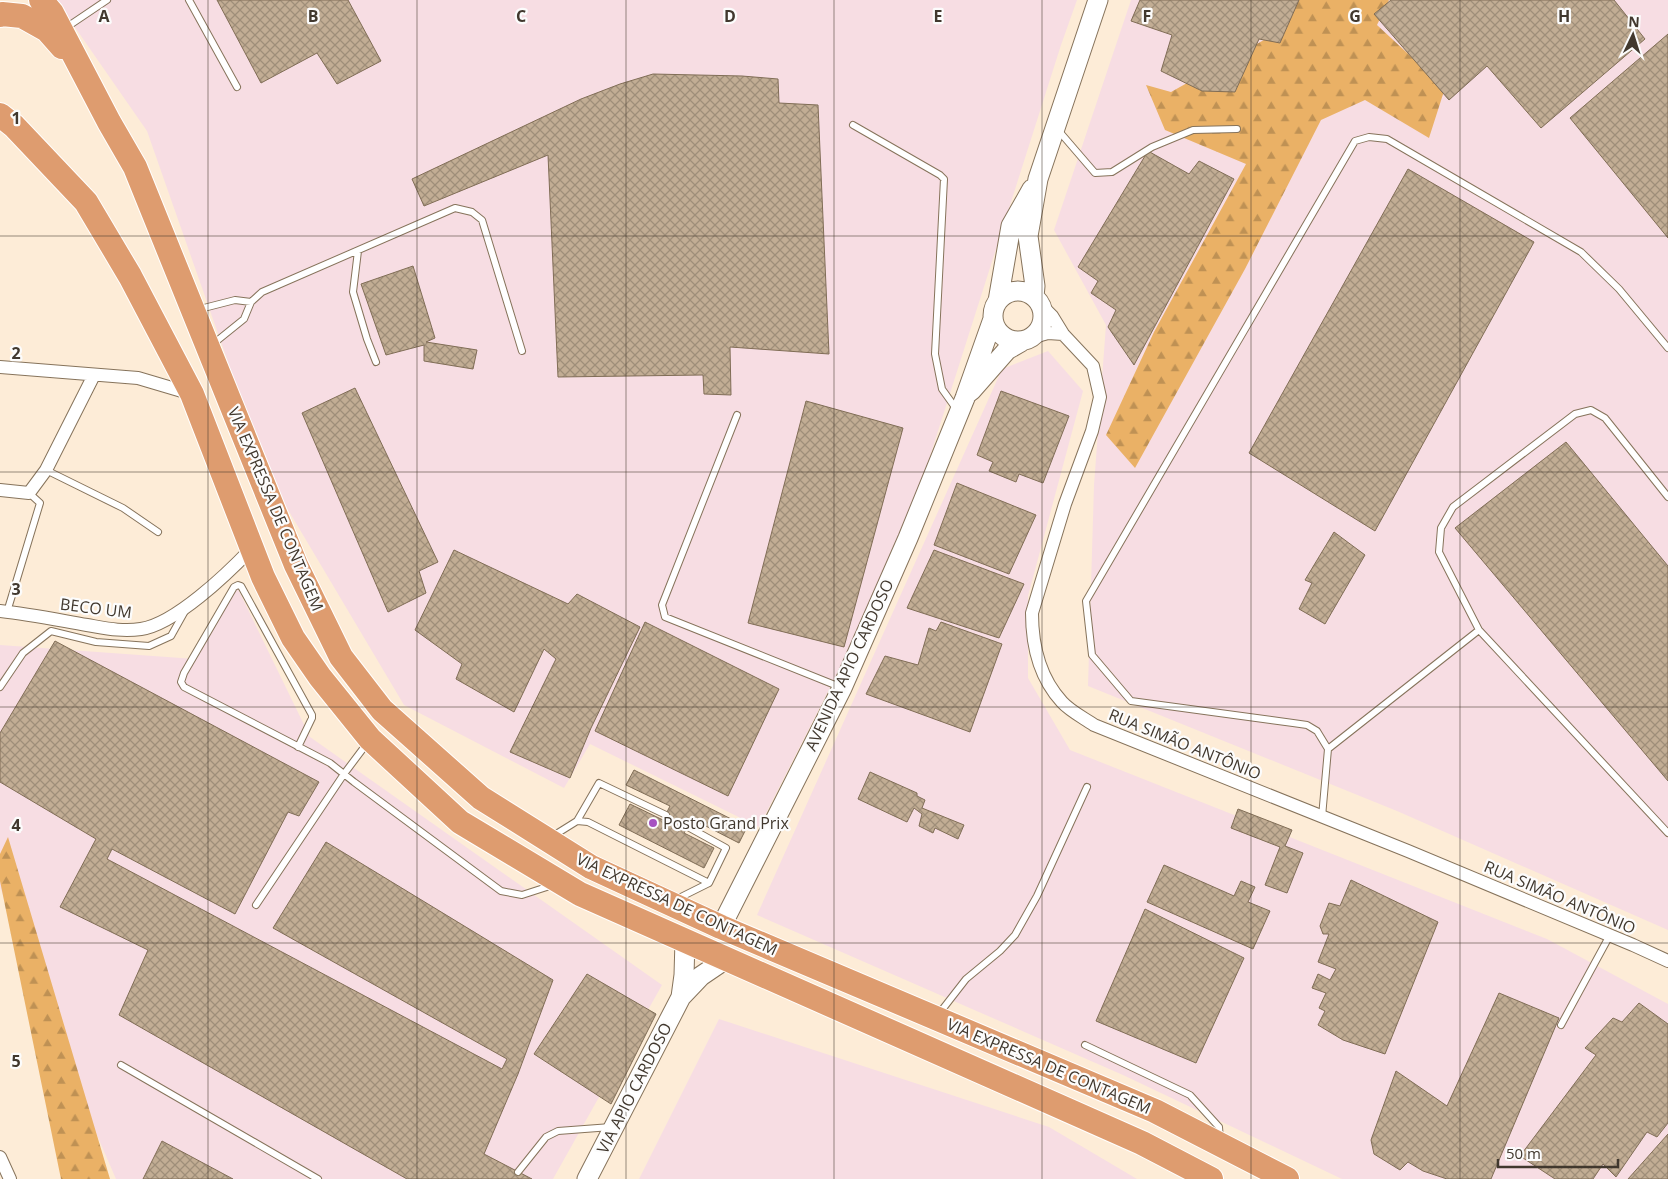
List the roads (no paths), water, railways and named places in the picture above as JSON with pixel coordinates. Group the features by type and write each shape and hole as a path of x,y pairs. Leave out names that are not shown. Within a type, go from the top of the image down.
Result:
{"highway":[{"path":"41,0 52,13 78,65"},
{"path":"0,15 22,16 47,30 78,65"},
{"name":"VIA EXPRESSA DE CONTAGEM","path":"78,65 135,168 296,564 341,657 382,710 481,798 591,867 721,927 1155,1111 1287,1179"},
{"name":"VIA EXPRESSA DE CONTAGEM","path":"5,117 86,202 130,276 192,394 247,539 263,577 293,638 320,677 370,739 460,822 580,894 1142,1143 1211,1179"}],"street":[{"path":"1026,340 1038,332 1043,314 1037,300 1028,236 1038,179 1098,0"},
{"path":"1038,179 1010,226 998,301 993,319 996,329 1002,336 1011,341 1026,340 1048,333 1063,334"},
{"path":"998,301 1006,294 1015,291 1025,292 1037,300"},
{"name":"RUA SIMÃO ANTÔNIO","path":"1037,300 1052,316 1063,334 1093,366 1100,397 1092,432 1065,504 1032,612 1032,629 1036,656 1047,680 1062,703 1094,725 1610,935 1668,961"},
{"name":"AVENIDA APIO CARDOSO","path":"721,927 842,688 908,538 962,405 993,319"},
{"name":"AVENIDA APIO CARDOSO","path":"962,405 1007,350 1026,340"},
{"path":"0,367 138,378 192,394"},
{"path":"0,490 29,493 46,470 94,375"},
{"name":"BECO UM","path":"4,611 120,630 141,629 160,624 188,605 234,567 247,539"},
{"name":"VIA APIO CARDOSO","path":"681,996 684,975 684,940"},
{"name":"VIA APIO CARDOSO","path":"588,1179 681,996 701,976 726,959"},
{"path":"0,1157 10,1179"}],"lane":[{"path":"61,31 107,0"},
{"path":"189,0 237,87"},
{"path":"853,125 944,179 935,354 942,389 962,405"},
{"path":"1055,128 1096,174 1112,172 1152,147 1192,130 1237,129"},
{"path":"1322,817 1328,749 1317,731 1307,726 1131,701 1092,656 1086,601 1355,141 1369,136 1387,139 1581,252 1618,288 1668,348"},
{"path":"208,348 244,319 251,302 262,292 455,208 472,212 482,220 522,351"},
{"path":"358,251 352,292 376,362"},
{"path":"194,310 235,300 251,302"},
{"path":"1668,497 1606,418 1591,410 1575,414 1453,507 1441,528 1439,552 1479,630 1668,833"},
{"path":"737,416 662,605 665,617 842,688"},
{"path":"46,470 123,508 158,532"},
{"path":"4,611 40,503 29,493"},
{"path":"298,746 312,715 241,586 238,585 234,587 184,673 181,682 184,687 330,763 501,891 522,895 561,883"},
{"path":"0,686 23,652 51,631 96,642 149,646 171,636 188,605"},
{"path":"1328,749 1479,630"},
{"path":"256,905 344,774 370,739"},
{"path":"547,839 577,821 598,783 666,815"},
{"path":"936,1018 966,979 984,962 1000,951 1015,935 1037,896 1087,786"},
{"path":"577,821 588,822 709,883"},
{"path":"669,903 709,883 726,848 688,827"},
{"path":"1562,1025 1610,935"},
{"path":"1085,1045 1190,1095 1219,1127 1221,1145"},
{"path":"121,1065 318,1179"},
{"path":"518,1172 546,1137 558,1131 614,1126"}],"place":[{"name":"Posto Grand Prix","path":"653,823"}]}
